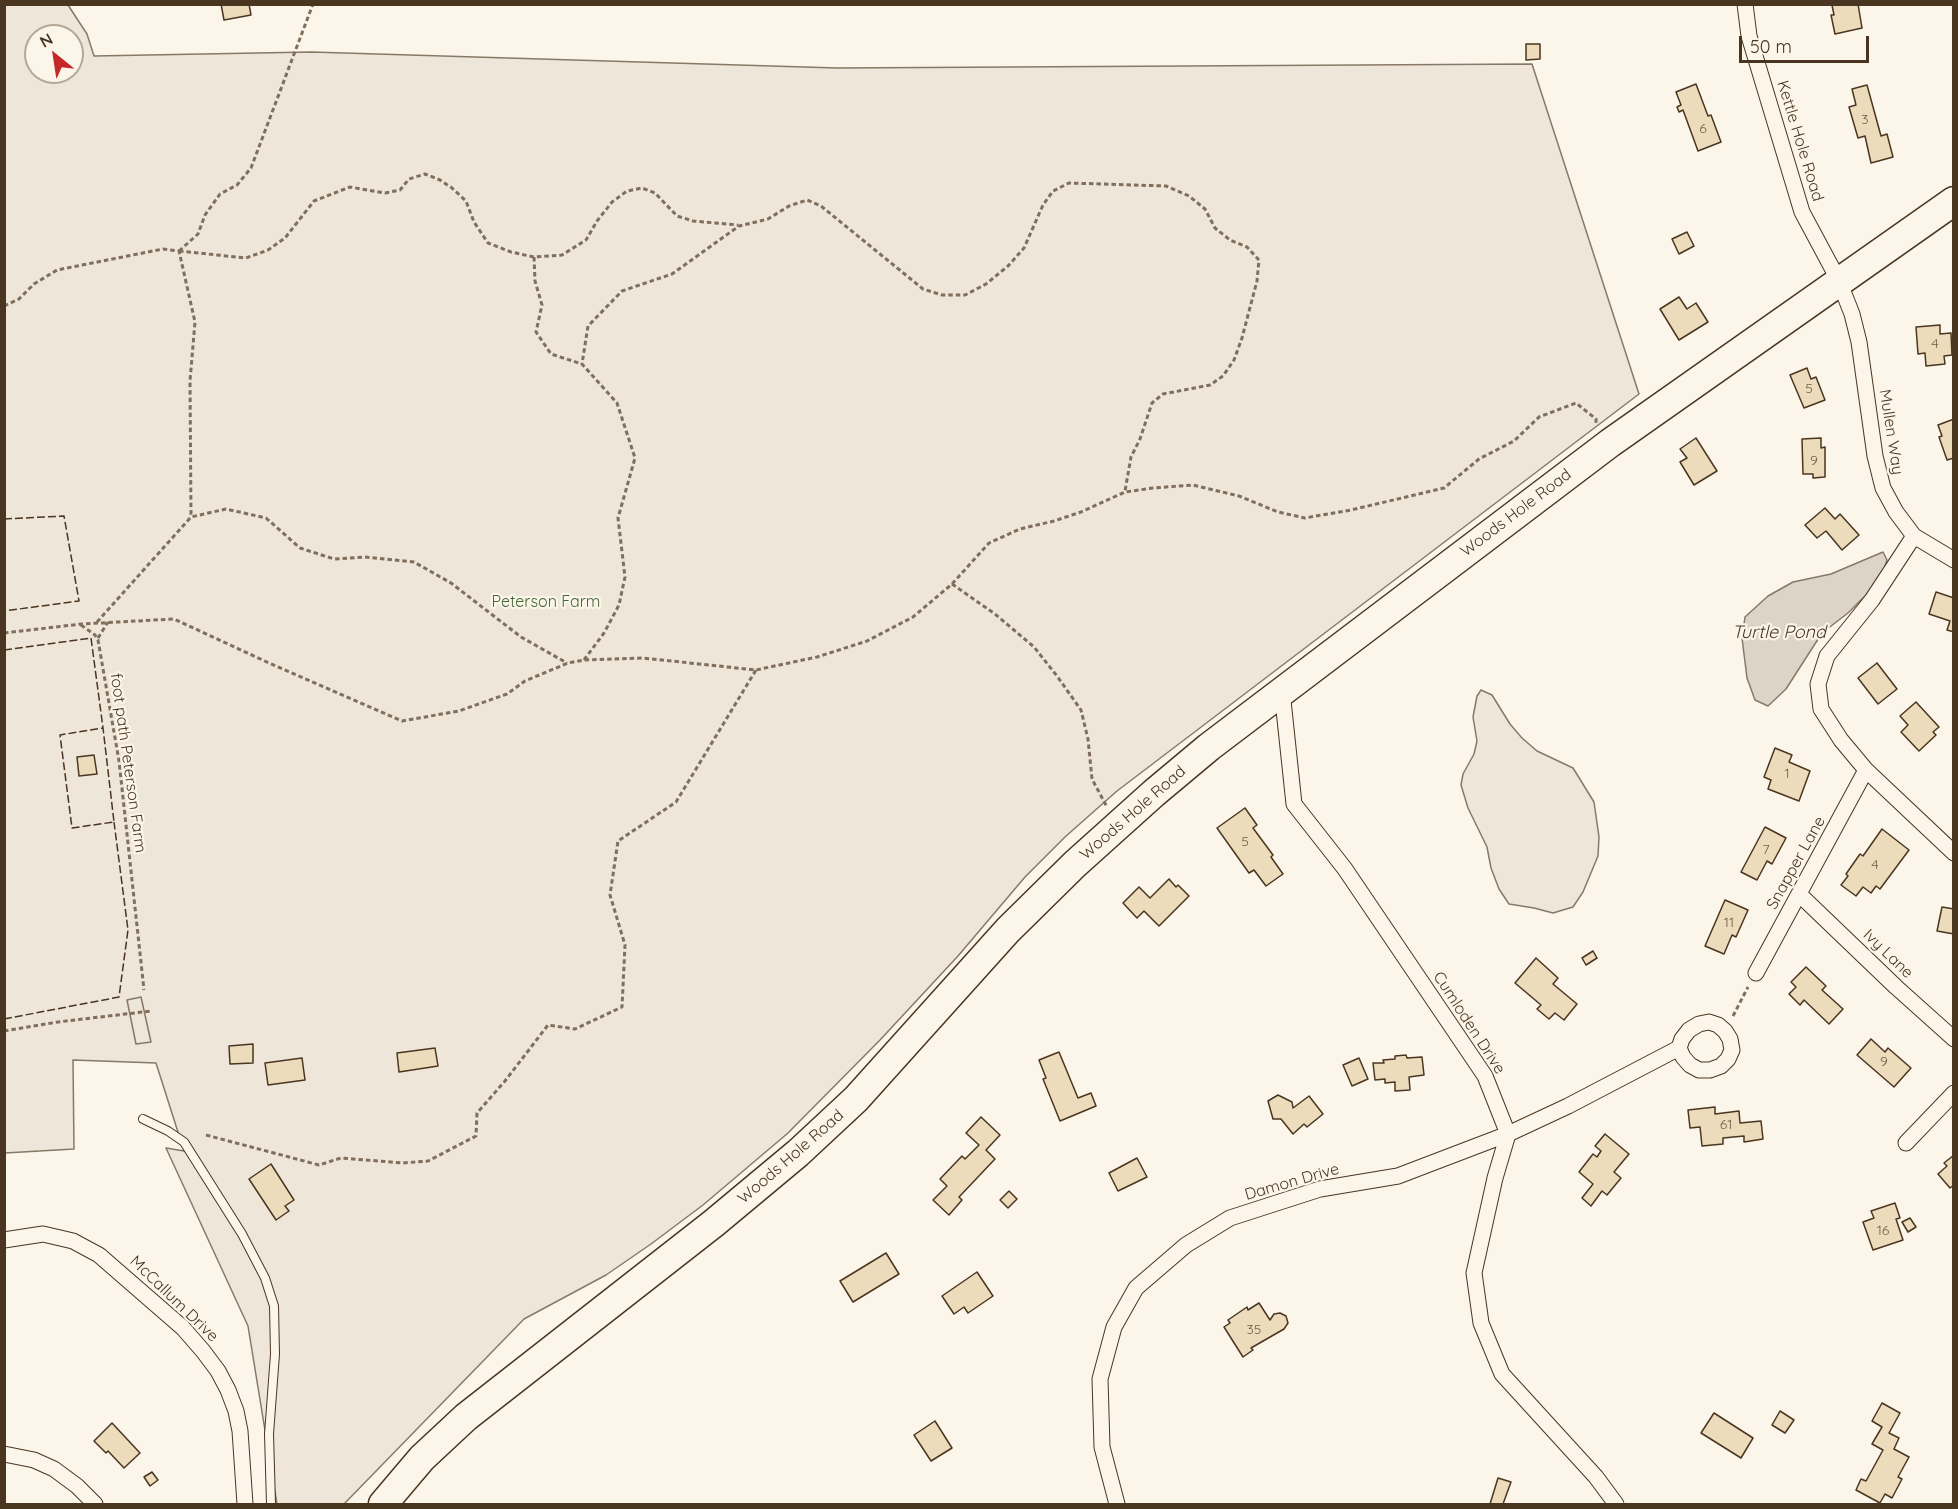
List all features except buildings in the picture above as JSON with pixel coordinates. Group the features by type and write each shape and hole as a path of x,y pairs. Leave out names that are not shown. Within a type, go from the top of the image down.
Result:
{"highway":[{"name":"Woods Hole Road","path":"383,1504 422,1458 466,1417 714,1223 798,1153 856,1100 1008,930 1075,864 1209,747 1610,442 1953,201"}],"street":[{"name":"Kettle Hole Road","path":"1745,4 1749,36 1802,212 1839,281"},
{"name":"Mullen Way","path":"1839,281 1852,314 1859,342 1875,456 1883,488 1896,512 1914,536 1953,560"},
{"path":"1914,536 1872,600 1827,656 1818,684 1821,709 1840,740 1866,770 1953,853"},
{"name":"Cumloden Drive","path":"1282,691 1294,804 1345,869 1485,1076 1508,1134"},
{"name":"Snapper Lane","path":"1756,973 1866,770"},
{"name":"Ivy Lane","path":"1799,894 1953,1039"},
{"name":"Damon Drive","path":"1117,1504 1102,1447 1100,1379 1114,1327 1136,1288 1186,1245 1230,1218 1320,1189 1398,1176 1508,1134 1568,1106 1679,1048 1689,1030 1699,1024 1709,1022 1725,1030"},
{"path":"1679,1048 1690,1065 1700,1070 1710,1070 1721,1066 1728,1059 1732,1050 1725,1030"},
{"path":"1906,1143 1953,1093"},
{"path":"1508,1134 1495,1178 1474,1274 1481,1323 1502,1374 1596,1477 1616,1504"},
{"name":"McCallum Drive","path":"4,1240 43,1234 74,1241 112,1264 190,1336 218,1371 236,1411 240,1431 245,1504"},
{"path":"4,1454 34,1460 54,1469 95,1504"}],"lane":[{"path":"143,1119 184,1142 242,1234 268,1287 274,1306 275,1354 269,1434 271,1504"}],"path":[{"path":"178,251 198,234 205,215 220,194 237,185 251,168 313,4"},
{"path":"4,306 19,299 34,284 57,270 163,249 246,258 268,250 285,238 314,201 350,187 385,193 400,190 409,179 425,174 440,180 466,201 474,222 488,243 511,252 534,257 562,255 586,240 612,202 627,191 642,188 655,193 677,216 693,221 740,226 768,219 789,206 807,200 821,206 923,289 942,295 965,295 986,284 1008,266 1023,248 1043,205 1053,191 1069,183 1166,186 1189,196 1205,209 1215,228 1230,240 1247,247 1259,260 1257,281 1242,338 1234,360 1223,376 1203,387 1163,394 1152,403 1140,439 1131,457 1125,492"},
{"path":"582,364 588,326 622,291 672,274 740,226"},
{"path":"178,251 195,322 191,357 191,517"},
{"path":"534,257 535,281 542,305 536,332 551,354 582,364 616,403 635,458 618,518 625,577 619,605 604,633 584,660"},
{"path":"4,633 81,624 174,618 269,663 402,721 459,711 507,694 525,681 568,663 584,660 643,658 756,670 817,657 867,641 913,617 952,584 989,543 1020,529 1081,512 1125,492 1194,485 1239,496 1278,512 1305,518 1351,510 1444,488 1479,459 1514,441 1539,417 1576,403 1596,419 1598,437 1610,442"},
{"path":"96,623 191,517 226,509 266,518 300,548 334,559 365,557 414,562 451,583 521,638 568,663"},
{"path":"952,584 995,614 1034,647 1063,684 1080,710 1088,739 1092,780 1117,826"},
{"path":"98,640 108,622"},
{"path":"81,624 98,640"},
{"name":"foot path Peterson Farm","path":"98,640 119,761 144,990"},
{"path":"206,1135 319,1166 341,1158 403,1163 428,1161 476,1136 477,1113 505,1082 548,1025 575,1029 622,1006 625,945 610,895 618,841 676,801 756,670"},
{"path":"1725,1030 1756,973"},
{"path":"4,1031 151,1011"}],"green space":[{"name":"Peterson Farm","path":"5,5 68,5 80,24 24,24 24,84 84,84 84,29 94,56 311,52 837,68 1532,64 1639,394 1117,791 1065,837 1025,877 958,956 880,1040 788,1133 703,1205 651,1244 606,1275 524,1319 344,1504 277,1504 248,1326 166,1148 184,1151 156,1063 73,1060 74,1149 5,1153"},
{"path":"1481,690 1492,695 1510,724 1537,751 1573,768 1594,802 1599,837 1598,856 1583,892 1573,907 1553,913 1509,904 1499,889 1491,868 1487,847 1468,808 1461,785 1463,774 1474,754 1477,741 1473,717 1477,696"}],"shaded area":[{"path":"141,997 151,1042 136,1044 127,1000"}],"water":[{"name":"Turtle Pond","path":"1883,552 1887,560 1881,580 1848,613 1822,633 1786,689 1768,706 1755,700 1747,678 1742,638 1745,617 1768,596 1793,582 1831,574"}],"fence":[{"path":"4,519 64,516 79,601 4,611"},
{"path":"4,650 91,638 103,728 114,822 72,828 60,735 103,728"},
{"path":"4,1019 119,997 128,930 114,822"}]}
